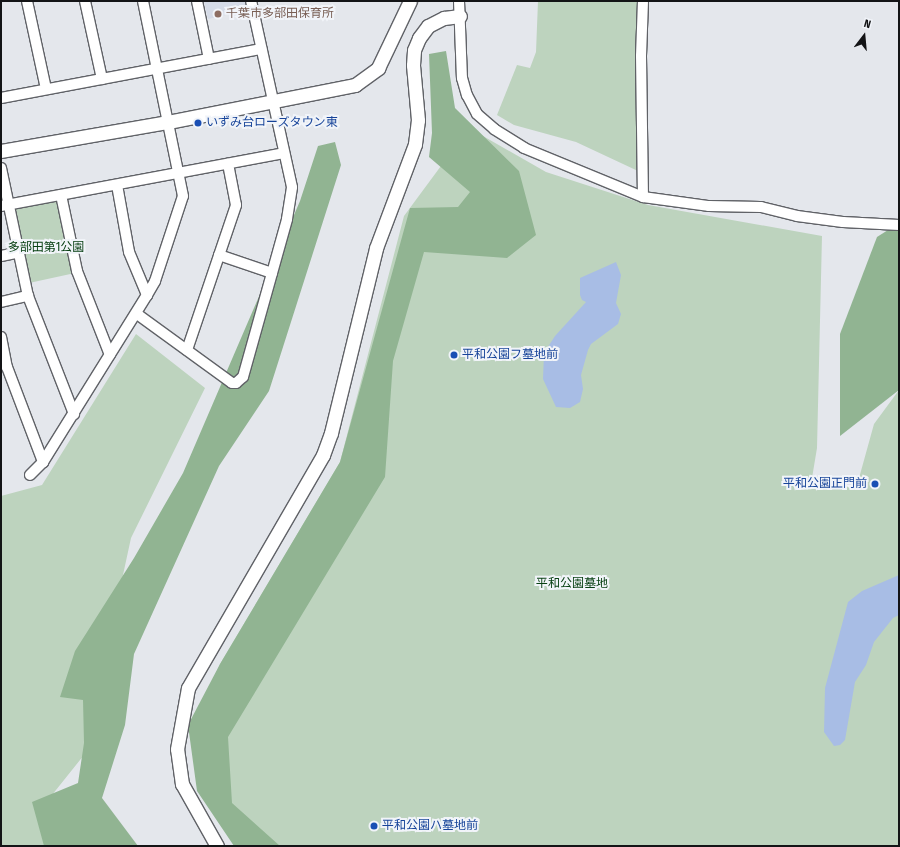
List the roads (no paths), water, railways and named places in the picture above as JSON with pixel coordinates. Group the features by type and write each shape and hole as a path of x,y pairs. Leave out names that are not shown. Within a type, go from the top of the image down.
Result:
{"street":[{"path":"27,1 46,89"},
{"path":"85,1 102,79"},
{"path":"30,475 43,462 137,314 155,281 183,196 143,1"},
{"path":"197,1 209,59"},
{"path":"137,314 232,383 240,381 287,219 292,187 271,102 251,1"},
{"path":"1,151 168,122 355,85 367,78 378,68 386,56 410,1"},
{"path":"459,1 462,78 477,114 494,129 524,148 644,197 708,206 761,207 797,216 843,222 899,225"},
{"path":"643,1 641,56 644,197"},
{"path":"217,846 182,784 177,749 188,688 323,455 331,434 376,248 416,144 418,120 413,65 414,50 419,38 428,26 444,18 460,16"},
{"path":"1,98 261,49"},
{"path":"4,206 284,153"},
{"path":"187,350 236,205 228,164"},
{"path":"1,168 4,206 28,296 74,414"},
{"path":"117,185 129,252 147,295"},
{"path":"61,195 77,271 110,355"},
{"path":"1,256 17,253"},
{"path":"220,255 272,273"},
{"path":"1,302 28,296"},
{"path":"1,337 4,370 43,462"}],"water":[{"path":"616,262 621,275 616,303 621,314 618,324 591,344 588,350 581,375 583,389 580,402 570,408 556,407 543,379 544,353 555,336 586,302 582,300 580,295 580,278"},
{"path":"899,575 899,615 893,618 874,642 866,665 855,682 845,740 840,745 834,746 824,732 825,688 848,602 862,591"}],"place":[{"name":"千葉市多部田保育所","path":"218,14"},
{"name":"いずみ台ローズタウン東","path":"198,123"},
{"name":"平和公園フ墓地前","path":"454,355"},
{"name":"平和公園正門前","path":"875,484"},
{"name":"平和公園ハ墓地前","path":"374,826"}],"park label":[{"name":"多部田第1公園","path":"46,248"},
{"name":"平和公園墓地","path":"572,584"}]}
